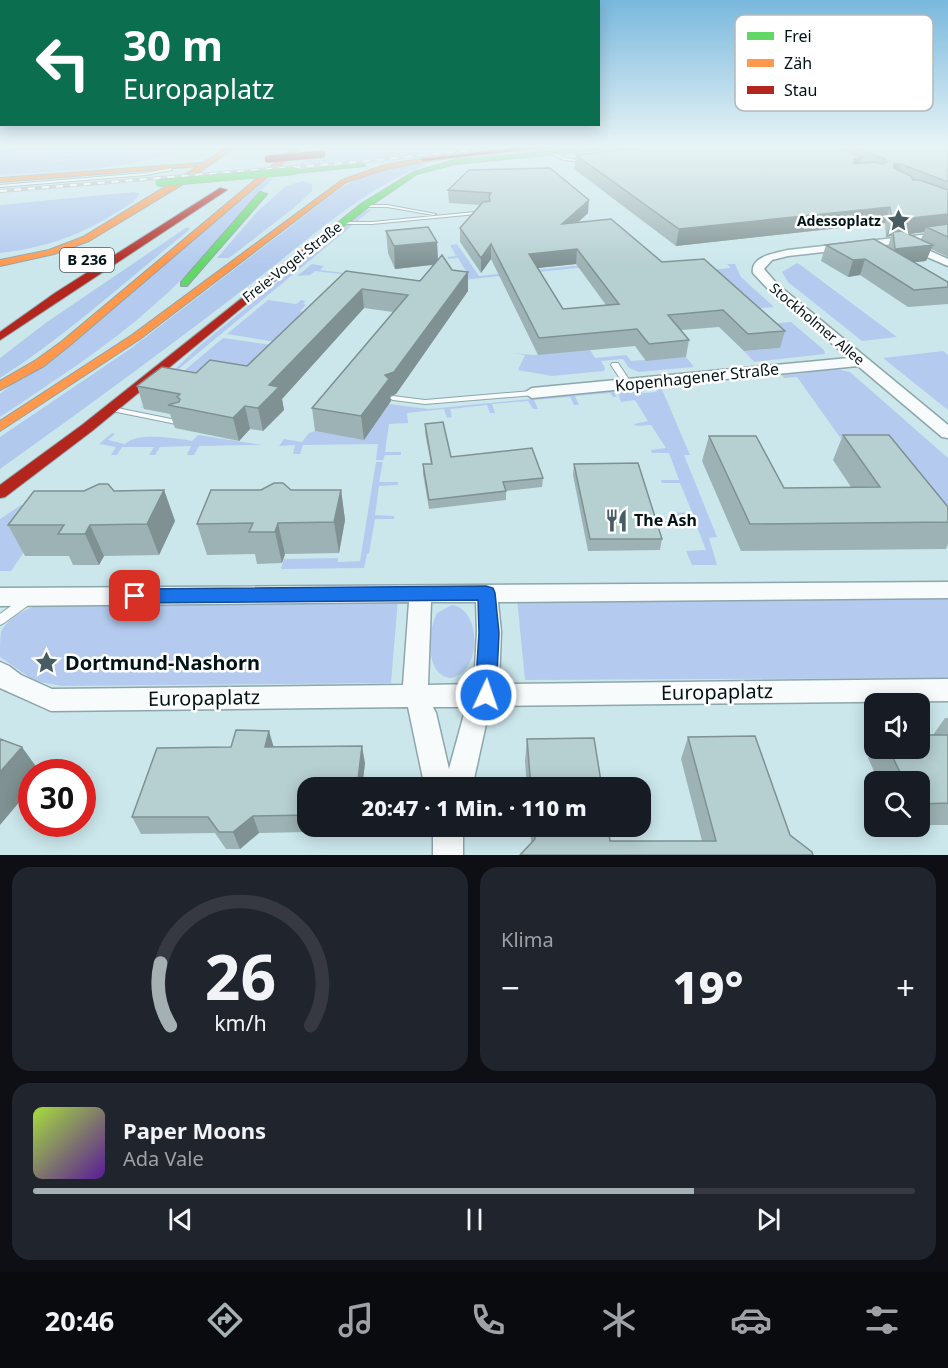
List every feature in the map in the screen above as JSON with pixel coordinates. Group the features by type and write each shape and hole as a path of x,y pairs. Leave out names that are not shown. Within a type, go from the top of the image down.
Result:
{"main road":[{"path":"0,198 123,186"},
{"path":"0,263 51,252 86,239 174,186"},
{"path":"181,200 201,186"},
{"name":"B 236","path":"127,235 205,186"},
{"name":"B 236","path":"0,337 59,295 230,186"},
{"path":"0,386 26,372 77,335 253,186"},
{"path":"89,367 160,308 198,270 271,186"},
{"path":"0,427 136,337 336,186"},
{"name":"Freie-Vogel-Straße","path":"0,493 112,408 207,329 342,223 395,186"}],"street":[{"name":"Stockholmer Allee","path":"948,235 788,254 768,258 759,266 759,273 767,282 948,432"},
{"path":"900,241 948,263"},
{"path":"936,259 939,266 948,272"},
{"name":"Kopenhagener Straße","path":"532,393 861,361"},
{"path":"0,597 948,590"},
{"path":"421,593 416,641 415,695 423,713 437,777"},
{"path":"461,777 476,712 486,695 489,633 486,593"},
{"name":"Europaplatz","path":"0,673 12,684 51,700 948,690"}],"lane":[{"path":"364,206 387,206 440,216"},
{"path":"342,223 486,212"},
{"path":"615,365 627,384"},
{"path":"393,398 425,402 532,393"},
{"path":"112,408 181,423"},
{"path":"0,620 31,597"}],"shaded area":[{"path":"257,186 266,186 169,291 98,350 0,417 0,394"},
{"path":"286,186 312,186 312,191 229,258 217,258 257,212"},
{"path":"382,186 339,214 194,327 0,469 0,437 130,349 342,187"},
{"path":"134,192 140,194 134,201 87,229 38,247 0,253 0,205"},
{"path":"372,209 166,378 198,347 361,214"},
{"path":"187,227 190,229 93,309 48,345 0,378 0,358 47,322"},
{"path":"457,244 479,276 638,259 641,261 426,284 315,271 310,275 297,276 312,264 324,266 320,270 423,283 467,273 458,258 448,259 447,257 456,256 450,245"},
{"path":"797,263 897,337 862,341 788,282 782,272"},
{"path":"727,264 735,264 741,277 774,307 740,310 698,271 731,268"},
{"path":"268,300 296,304 301,300 306,301 303,304 306,305 300,311 304,312 310,305 323,307 282,343 227,334"},
{"path":"791,322 824,350 825,354 754,362 744,351 780,348 757,325"},
{"path":"223,338 279,346 242,384 140,408"},
{"path":"590,350 595,358 626,355 631,361 686,357 694,367 639,372 629,368 623,359 601,361 605,368 604,371 552,376 518,370 525,355 513,353 533,355"},
{"path":"943,351 948,355 948,410 883,358"},
{"path":"837,369 850,372 948,458 948,540 854,457 797,377 784,378 782,375"},
{"path":"655,387 661,387 690,455 684,455 717,537 709,538 717,565 692,565 686,551 706,550 693,517 673,517 672,513 692,512 680,483 662,483 661,480 679,480 669,453 652,453 651,450 666,448 651,425 636,426 634,424 648,421 635,400 621,402 617,391 639,389 642,393 657,392"},
{"path":"613,391 617,397 613,397 610,393 575,396 579,405 574,405 570,397 534,400 538,409 533,409 528,401 492,404 495,413 490,413 487,405 450,409 452,417 447,418 444,409 407,413 408,423 389,424 385,452 401,452 401,455 385,455 383,460 376,460 378,444 303,445 300,454 293,454 295,445 279,446 284,439 302,442 309,433 315,431 364,439 389,404 429,409"},
{"path":"112,433 115,434 108,440 125,444 131,440 147,437 192,441 198,435 262,445 199,446 194,455 187,455 191,446 160,447 155,455 149,455 154,447 122,447 117,455 111,455 116,447 99,444"},
{"path":"376,462 383,462 379,482 398,482 398,485 379,486 375,515 394,516 394,519 375,519 364,568 281,569 284,559 338,558 338,562 360,561"},
{"path":"21,505 32,509 46,520 11,571 0,571 0,519"},
{"path":"948,595 948,678 525,680 517,599"},
{"path":"398,599 391,683 62,686 35,681 0,657 1,632 4,627 18,614 42,604"},
{"path":"452,605 462,609 469,618 474,642 473,655 468,666 460,674 449,678 435,668 430,650 430,639 437,613"}],"building":[{"path":"452,186 572,186 589,200 562,224 611,219 662,262 704,259 785,331 748,334 723,310 668,315 689,340 649,344 637,329 539,338 491,244 481,258 460,228 483,202 490,201 491,193 448,190","holes":["577,249 619,304 563,309 529,254"]},
{"path":"619,186 937,186 948,190 948,214 892,220 890,207 679,229"},
{"path":"948,224 948,237 926,227"},
{"path":"428,227 437,242 394,246 386,231"},
{"path":"902,231 933,245 895,249 893,232"},
{"path":"874,239 948,282 948,287 914,290 865,259 853,260 826,245"},
{"path":"442,255 452,270 468,272 394,372 385,375 389,379 361,416 312,408 408,295 362,289 269,385 279,387 258,408 245,406 233,418 168,405 179,402 180,399 177,397 180,394 137,386 162,367 196,373 210,360 247,366 346,271 420,281"},
{"path":"443,422 451,457 532,448 543,478 503,482 506,491 429,500 423,464 432,464 425,424"},
{"path":"843,435 889,435 948,507 948,522 750,524 709,436 756,436 784,488 880,487"},
{"name":"The Ash","path":"638,463 662,539 590,539 574,464"},
{"path":"274,483 283,483 291,490 341,490 334,522 278,523 275,532 249,532 253,523 197,524 211,490 261,490"},
{"path":"99,484 108,484 114,491 164,490 147,524 90,525 85,534 58,534 64,525 8,525 34,491 84,491"},
{"path":"236,730 269,731 265,747 362,746 358,777 297,777 297,815 253,816 233,832 219,832 208,817 132,817 157,748 231,747"},
{"path":"930,735 948,735 948,803 930,804 930,771 900,771 894,759 930,759"},
{"path":"755,736 790,835 813,855 520,855 535,837 609,837 610,841 716,841 688,737"},
{"path":"594,738 600,777 530,777 527,739"},
{"path":"0,739 22,747 0,772"}],"railway":[{"path":"0,191 63,186"}],"traffic: fast":[{"path":"308,250 364,206 395,186"},
{"path":"184,284 263,194"}],"traffic: slow":[{"path":"0,263 51,252 86,239 174,186"},
{"path":"0,386 40,363 65,344 253,186"},
{"path":"0,427 136,337 337,186"}],"traffic: jam":[{"path":"0,337 59,295 223,190"},
{"path":"0,493 87,428 308,250"}],"place":[{"name":"Adessoplatz","path":"899,221"},
{"name":"The Ash","path":"616,520"},
{"name":"Dortmund-Nashorn","path":"47,663"}],"route":[{"path":"135,596 486,593 489,633 486,695"}]}
